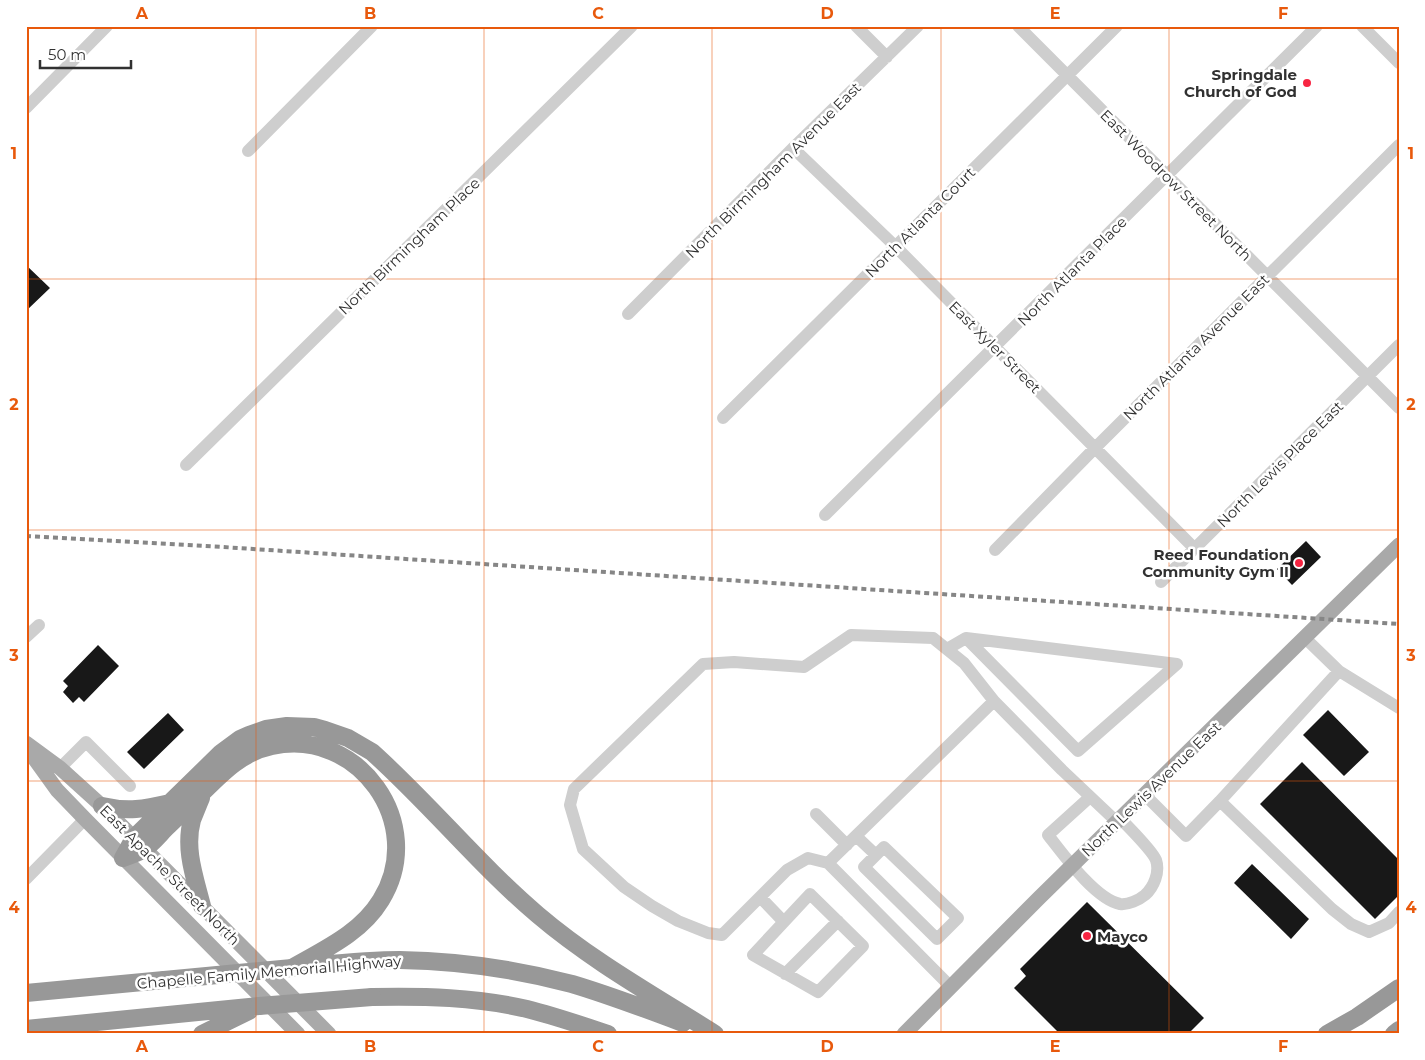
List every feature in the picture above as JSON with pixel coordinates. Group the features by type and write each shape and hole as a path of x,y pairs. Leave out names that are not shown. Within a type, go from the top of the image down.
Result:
{"highway":[{"path":"139,844 170,803 221,753 240,739 266,730 296,726 325,730 348,738 372,752 489,869 537,914 584,950 713,1034"},
{"path":"124,858 204,790 225,769 237,760 260,749 272,745 308,744 339,755 358,767 373,782 384,798 394,826 396,851 392,876 388,888 374,910 356,929 292,968"},
{"path":"202,906 192,867 190,832 204,790"},
{"path":"102,806 118,810 142,810 170,803"},
{"name":"Chapelle Family Memorial Highway","path":"26,994 338,964 430,961 540,976 607,995 713,1034"},
{"path":"1327,1034 1357,1017 1399,988"},
{"path":"26,1029 202,1011 372,997 450,998 486,1002 526,1009 608,1034"},
{"path":"207,1032 259,1006"},
{"path":"1394,1034 1399,1030"}],"main road":[{"name":"North Lewis Avenue East","path":"904,1034 950,986 1399,545"},
{"name":"East Apache Street North","path":"26,743 60,768 102,806 329,1034"},
{"name":"East Apache Street North","path":"26,747 58,790 85,819 298,1034"}],"street":[{"path":"26,108 107,26"},
{"path":"248,151 372,26"},
{"name":"North Birmingham Place","path":"186,465 632,26"},
{"path":"856,26 887,58"},
{"name":"North Birmingham Avenue East","path":"628,314 793,148 918,26"},
{"name":"East Woodrow Street North","path":"1018,26 1399,408"},
{"name":"North Atlanta Court","path":"723,418 1117,26"},
{"name":"North Atlanta Place","path":"826,516 1317,26"},
{"path":"1362,26 1396,55"},
{"name":"North Atlanta Avenue East","path":"996,550 1095,448 1399,145"},
{"name":"East Xyler Street","path":"793,148 895,246 1195,549"},
{"name":"North Lewis Place East","path":"1162,582 1399,345"},
{"path":"26,637 38,625"},
{"path":"950,986 828,863 808,858 786,870 722,935 708,933 678,921 624,887 583,849 570,805 574,789 702,664 734,662 804,667 851,635 933,638 964,663 994,701 1090,797 1119,820 1156,860 1157,871 1154,884 1135,902 1121,904 1102,895 1072,866 1048,835 1090,797"},
{"path":"947,649 966,638 1177,664 1078,751 966,638"},
{"path":"1305,638 1339,671 1399,708"},
{"path":"1145,795 1186,836 1339,671"},
{"path":"828,863 994,701"},
{"path":"60,768 86,742 130,786"},
{"path":"1220,801 1332,909 1351,924 1369,932 1390,924 1399,912"},
{"path":"816,814 851,841 876,855"},
{"path":"26,879 85,819"},
{"path":"884,847 958,918 937,939 864,867 876,855 884,847"},
{"path":"810,894 838,921 863,946 818,992 753,955 810,894"},
{"path":"760,897 784,922"},
{"path":"785,974 838,921"}],"building":[{"path":"26,265 50,288 26,311"},
{"name":"Reed Foundation Community Gym II","path":"1306,541 1321,557 1292,585 1277,569"},
{"path":"98,645 119,666 84,702 79,697 73,703 63,692 68,686 63,681"},
{"path":"1328,710 1369,752 1344,776 1303,735"},
{"path":"168,713 184,730 144,769 127,752"},
{"path":"1302,762 1399,860 1399,895 1375,919 1260,804"},
{"path":"1252,864 1309,919 1291,939 1234,883"},
{"name":"Mayco","path":"1087,902 1204,1018 1188,1034 1060,1034 1014,988 1026,976 1020,969"}],"railway":[{"path":"26,536 223,547 1399,624"}],"place":[{"name":"Springdale Church of God","path":"1307,83"},
{"name":"Reed Foundation Community Gym II","path":"1299,563"},
{"name":"Mayco","path":"1087,936"}]}
